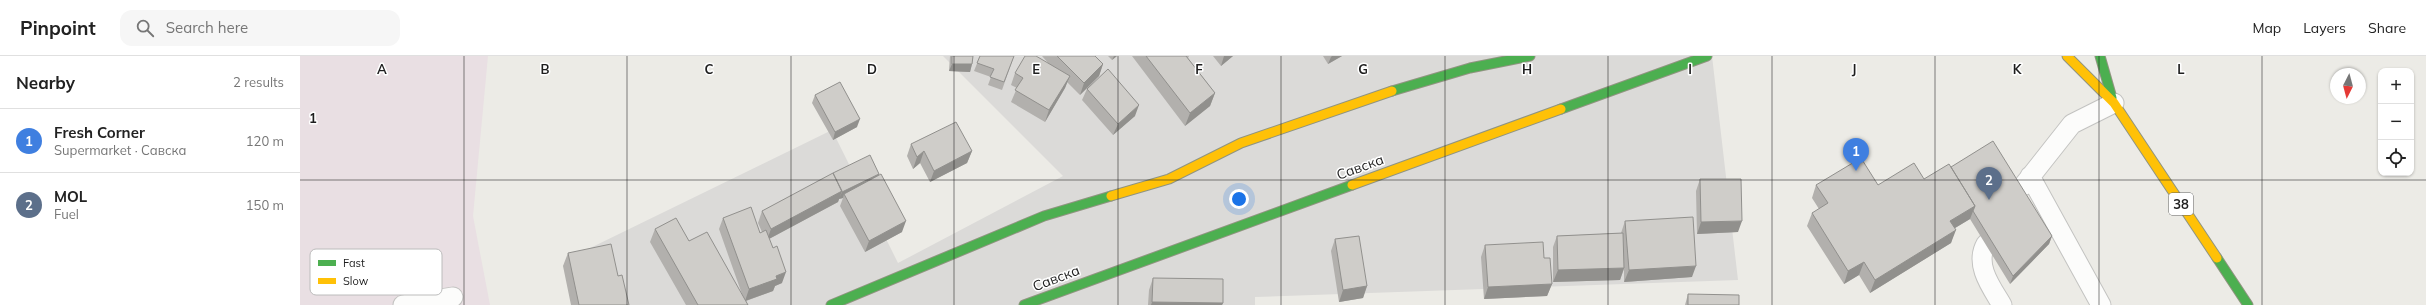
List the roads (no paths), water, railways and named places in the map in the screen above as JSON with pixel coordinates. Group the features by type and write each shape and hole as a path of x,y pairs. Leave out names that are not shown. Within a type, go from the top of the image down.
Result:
{"main road":[{"path":"831,305 1044,216 1169,179 1241,143 1400,88 1470,68 1530,56"},
{"name":"Савска","path":"1024,305 1707,56"},
{"name":"38","path":"2067,56 2075,62 2114,103 2248,305"},
{"name":"38","path":"2100,56 2114,103"}],"lane":[{"path":"2018,193 2072,124 2114,103"},
{"path":"2030,176 2101,305"},
{"path":"1986,244 1983,264 1985,278 2002,305"},
{"path":"403,305 453,297"}],"place":[{"name":"Fresh Corner","path":"1856,171"},
{"name":"MOL","path":"1989,200"}]}
